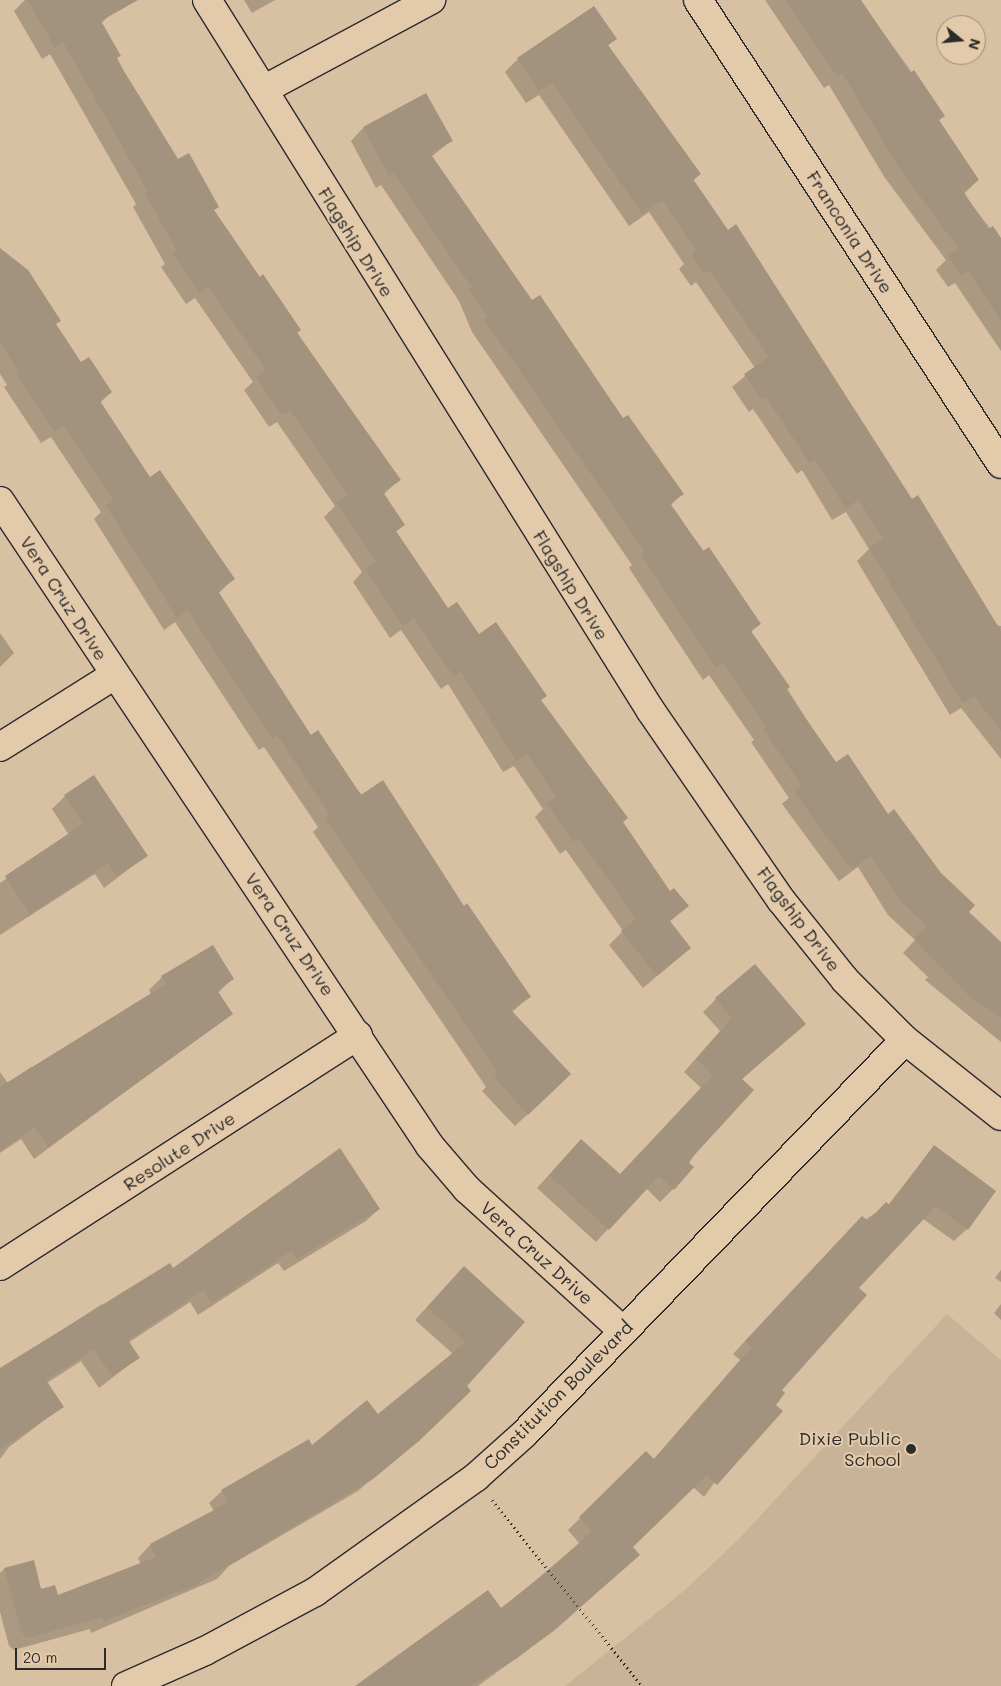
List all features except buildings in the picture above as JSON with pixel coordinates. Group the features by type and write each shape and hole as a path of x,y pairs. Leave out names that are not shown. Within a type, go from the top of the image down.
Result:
{"street":[{"name":"Flagship Drive","path":"207,0 651,711 781,900 845,980 905,1040 1001,1116"},
{"path":"263,90 431,0"},
{"name":"Franconia Drive","path":"698,0 1001,464"},
{"name":"Vera Cruz Drive","path":"0,501 358,1035 430,1146 467,1189 623,1331"},
{"path":"0,747 115,675"},
{"name":"Resolute Drive","path":"0,1266 358,1035"},
{"name":"Constitution Boulevard","path":"126,1686 206,1650 314,1592 476,1477 623,1331 905,1040"}],"path":[{"path":"476,1477 642,1686"}],"shaded area":[{"name":"Dixie Public School","path":"947,1314 1001,1360 1001,1686 565,1686 685,1590 739,1539"}],"place":[{"name":"Dixie Public School","path":"911,1449"}]}
